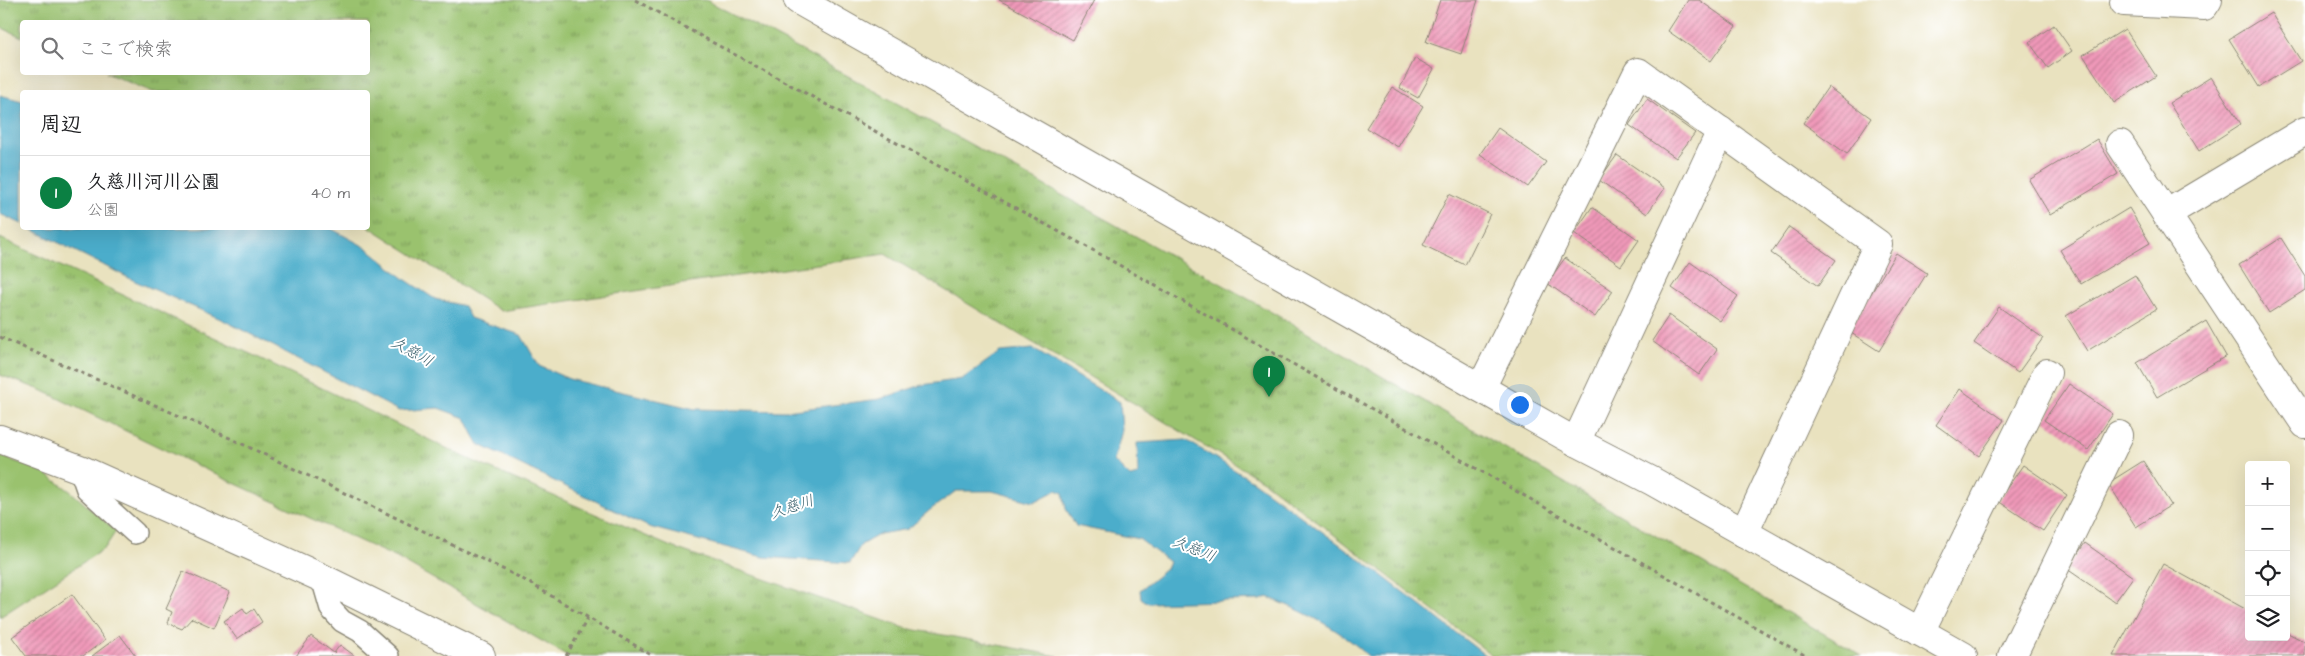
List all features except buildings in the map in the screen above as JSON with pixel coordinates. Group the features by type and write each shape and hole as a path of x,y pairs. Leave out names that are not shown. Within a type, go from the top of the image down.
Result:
{"street":[{"path":"798,0 1576,442 1744,533 1963,656"},
{"path":"2123,1 2204,6 2208,0"},
{"path":"1481,388 1638,72 1878,244 1744,533"},
{"path":"1576,442 1721,131"},
{"path":"2166,214 2305,131"},
{"path":"2120,144 2305,424"},
{"path":"1920,632 2047,373"},
{"path":"2012,656 2119,435"},
{"path":"0,439 80,469 322,578 482,656"}],"lane":[{"path":"80,469 87,488 135,533"},
{"path":"322,578 331,609 342,621 360,631 388,656"}],"path":[{"path":"635,0 1098,253 1806,656"},
{"path":"0,337 232,438 521,578 653,656"},
{"path":"566,656 588,618"}],"green space":[{"path":"0,0 706,0 821,61 1261,306 1862,656 1493,656 1265,482 885,254 501,311 370,227 370,90 148,90 111,75 370,75 370,20 20,20 20,36 0,27"},
{"path":"0,238 272,364 473,461 669,546 905,628 1058,656 568,656 397,558 223,478 41,390 0,375"},
{"path":"0,456 42,471 70,491 116,531 105,548 0,617"}],"water":[{"path":"0,95 20,100 20,223 0,214"},
{"name":"久慈川","path":"33,230 334,230 367,248 406,280 435,299 464,306 470,318 521,335 539,366 569,379 695,409 786,411 880,399 922,385 962,379 1000,352 1033,349 1120,402 1122,430 1114,461 1130,477 1138,475 1137,443 1186,440 1254,482 1372,568 1486,656 1368,656 1333,629 1267,597 1261,600 1148,603 1141,598 1140,590 1166,569 1169,562 1139,539 1076,526 1066,509 1063,493 1057,490 1034,502 992,491 956,491 908,529 880,534 861,545 850,563 763,557 649,527 478,444 465,418 438,408 399,411 223,320 135,281"}],"place":[{"name":"久慈川河川公園","path":"1269,397"}]}
